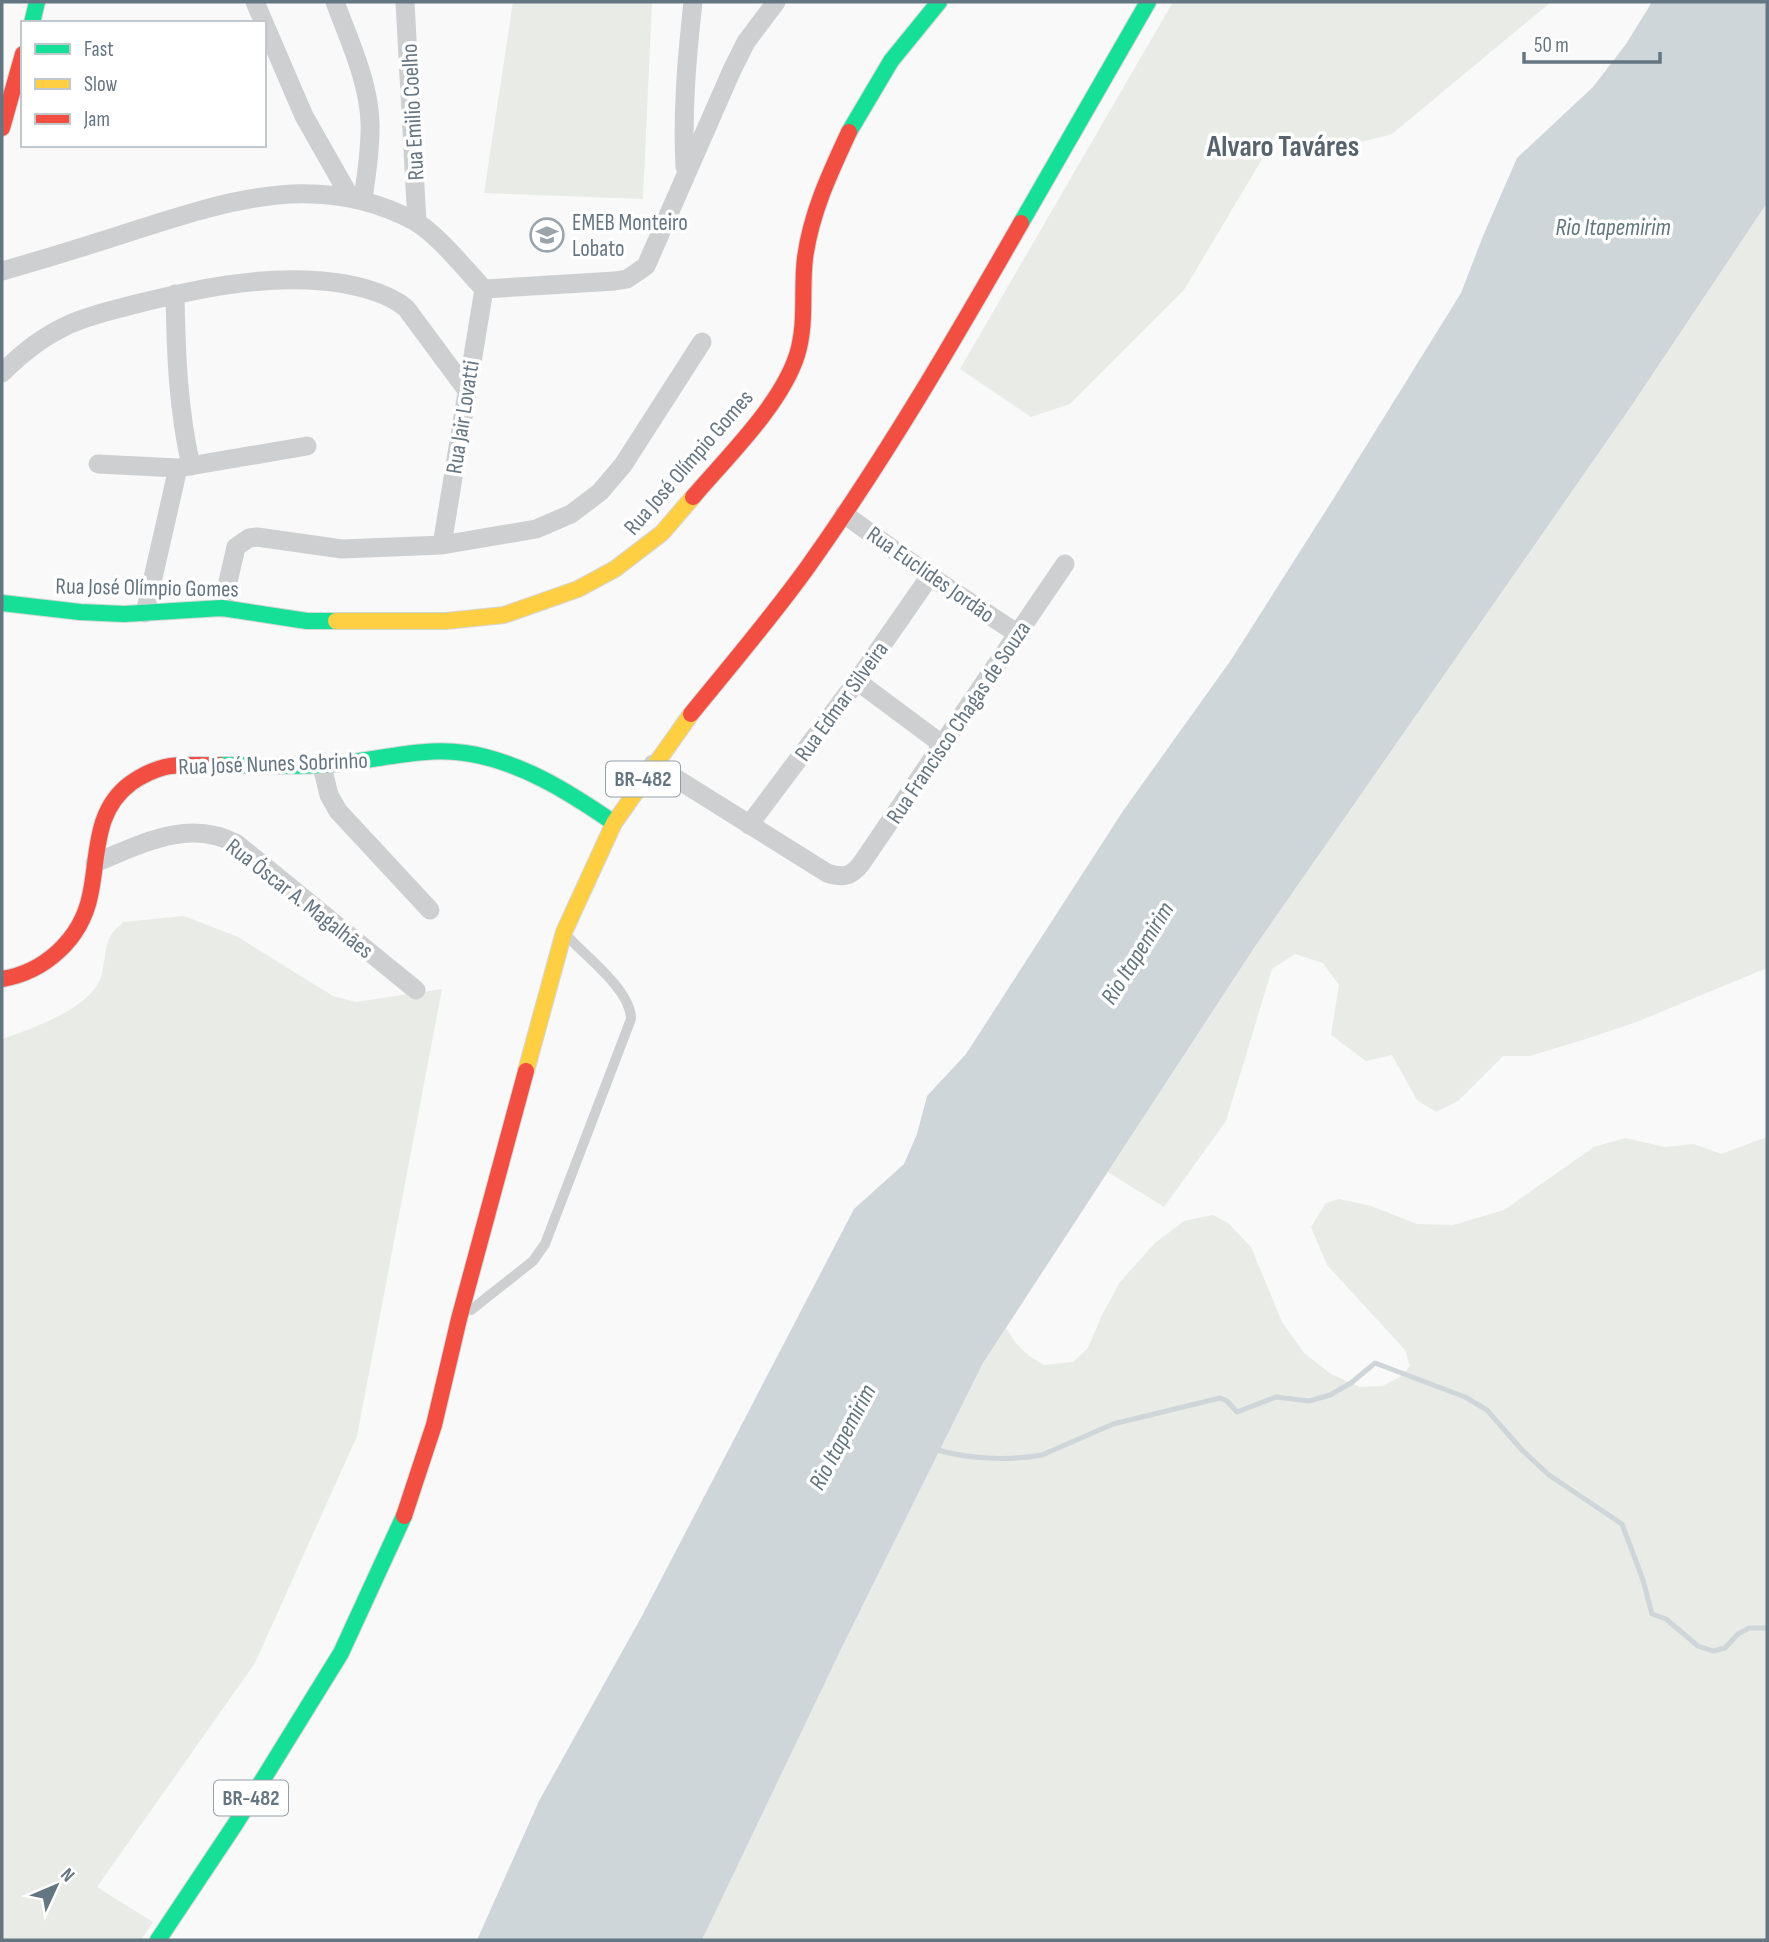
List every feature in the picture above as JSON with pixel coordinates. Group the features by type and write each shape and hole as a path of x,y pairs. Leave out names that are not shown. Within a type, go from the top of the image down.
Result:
{"main road":[{"path":"32,21 37,2"},
{"name":"Rua José Olímpio Gomes","path":"2,603 80,612 145,613 222,608 307,621 446,621 504,615 578,589 640,552 662,533 769,407 785,382 797,355 803,326 805,259 822,191 849,131 891,61 939,2"},
{"name":"BR-482","path":"158,1940 236,1823 347,1641 399,1530 434,1425 459,1319 564,932 614,823 691,712 798,580 844,514 936,371 1149,2"},
{"path":"2,128 21,61"},
{"name":"Rua José Nunes Sobrinho","path":"2,979 28,974 57,954 79,927 90,898 99,828 106,810 121,791 139,778 165,767 233,764 322,766 424,753 465,753 506,763 543,778 614,823"}],"street":[{"path":"255,2 261,21"},
{"path":"335,2 366,95 370,120 370,145 356,199"},
{"name":"Rua Emilio Coelho","path":"405,2 417,223"},
{"path":"686,171 683,126 693,2"},
{"path":"2,271 214,205 254,196 301,193 356,199 417,223 449,251 484,289 627,279 637,274 652,255 686,171 746,42 776,2"},
{"path":"270,51 304,116 356,199"},
{"path":"2,128 21,123"},
{"path":"2,373 39,341 66,326 109,311 175,294 263,281 322,281 379,292 396,299 466,389"},
{"name":"Rua Jair Lovatti","path":"442,545 484,289"},
{"path":"145,613 185,467 176,370 175,294"},
{"path":"222,608 236,547 249,538 360,550 442,545 536,529 570,514 600,492 623,465 702,342"},
{"path":"98,464 185,467 307,446"},
{"name":"Rua Euclides Jordão","path":"844,514 930,576 1018,634"},
{"name":"Rua Francisco Chagas de Souza","path":"749,825 827,873 847,877 861,864 1065,564"},
{"name":"Rua Edmar Silveira","path":"749,825 857,681 930,576"},
{"path":"857,681 943,745"},
{"path":"653,764 749,825"},
{"path":"322,766 329,795 338,811 430,909"},
{"name":"Rua Óscar A. Magalhães","path":"95,863 146,842 181,833 220,835 237,844 416,990"}],"lane":[{"path":"459,1319 533,1261 545,1244 631,1019 631,1010 621,992 564,932"}],"shaded area":[{"path":"513,2 652,2 643,199 484,193"},
{"path":"1173,2 1551,2 1392,134 1346,146 1301,150 1277,134 1184,290 1070,404 1031,417 960,369"},
{"path":"1767,203 1767,968 1634,1023 1589,1038 1530,1056 1503,1056 1458,1101 1436,1112 1417,1100 1392,1055 1366,1061 1331,1035 1339,985 1323,963 1295,954 1272,969 1226,1121 1164,1207 1108,1172 1254,948 1630,408"},
{"path":"184,916 238,937 333,996 356,1002 442,989 357,1436 255,1663 97,1887 153,1922 141,1940 2,1940 2,1039 58,1016 85,999 101,977 110,937 123,922"},
{"path":"1767,1137 1767,1940 702,1940 843,1645 983,1363 1006,1328 1029,1356 1044,1365 1073,1362 1088,1348 1120,1282 1155,1243 1184,1221 1213,1215 1228,1223 1251,1247 1282,1322 1304,1353 1331,1374 1360,1387 1382,1386 1400,1377 1410,1366 1405,1350 1327,1265 1311,1227 1326,1203 1339,1199 1371,1206 1417,1224 1453,1225 1504,1210 1594,1147 1625,1138 1665,1147 1694,1144 1721,1154"}],"water":[{"name":"Rio Itapemirim","path":"1652,2 1767,2 1767,203 1630,408 1254,948 983,1363 843,1645 702,1940 477,1940 539,1801 643,1614 854,1209 904,1164 917,1134 927,1096 966,1054 1123,811 1231,660 1332,501 1461,293 1517,158 1593,87 1626,44"}],"waterway":[{"path":"934,1449 988,1458 1042,1455 1113,1424 1220,1398 1227,1401 1237,1412 1276,1397 1309,1401 1330,1395 1351,1383 1375,1363 1465,1397 1487,1410 1522,1450 1549,1475 1622,1524 1643,1580 1652,1614 1666,1619 1698,1646 1713,1651 1725,1648 1738,1634 1749,1628 1767,1628"}],"traffic: fast":[{"path":"32,21 37,2"},
{"path":"849,132 891,61 939,2"},
{"path":"1021,223 1148,2"},
{"path":"2,603 124,614 222,608 307,621 336,621"},
{"path":"219,765 311,765 419,752 465,753 524,770 562,789 614,823"},
{"path":"158,1940 236,1823 341,1653 404,1516"}],"traffic: slow":[{"path":"336,621 446,621 504,615 578,589 615,569 662,533 693,497"},
{"path":"526,1071 564,932 614,823 691,714"}],"traffic: jam":[{"path":"2,128 21,61"},
{"path":"693,497 752,430 779,393 789,374 797,355 802,331 808,241 828,178 849,132"},
{"path":"691,714 779,605 836,526 918,398 1021,223"},
{"path":"2,979 33,969 59,951 70,939 85,912 90,896 104,820 119,794 135,780 161,768 178,765 219,765"},
{"path":"404,1516 434,1425 459,1319 526,1071"}],"place":[{"name":"EMEB Monteiro Lobato","path":"547,235"}],"district":[{"name":"Alvaro Taváres","path":"1283,146"}]}
